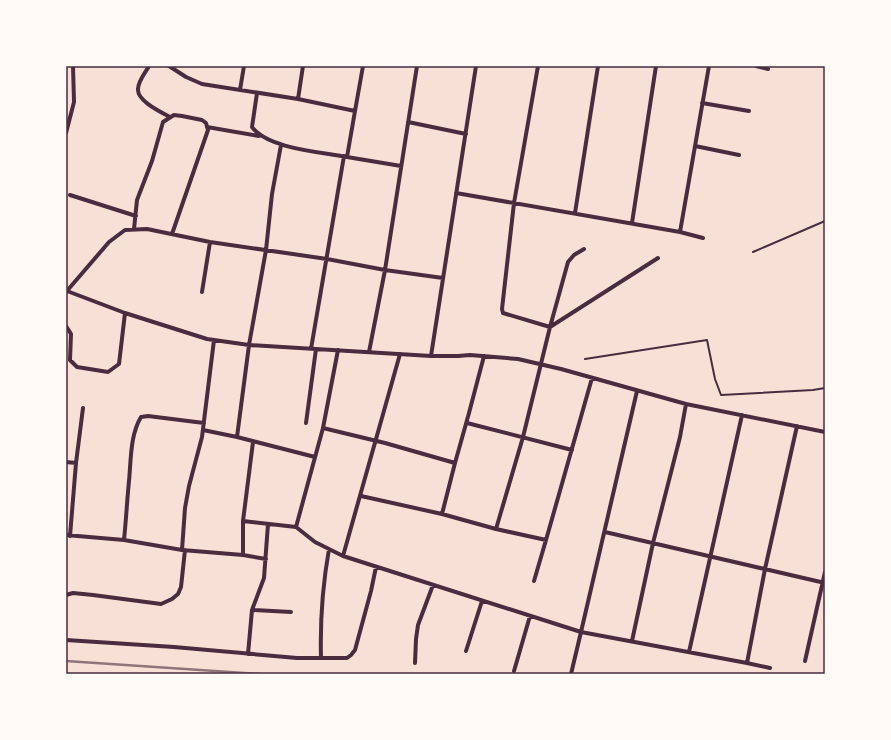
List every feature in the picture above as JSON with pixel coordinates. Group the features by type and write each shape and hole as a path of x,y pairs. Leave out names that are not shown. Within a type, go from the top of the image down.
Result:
{"street":[{"path":"66,133 74,102 73,66"},
{"path":"150,66 140,82 138,89 139,94 143,100 170,117"},
{"path":"169,66 186,77 202,84 298,100 355,112"},
{"path":"240,90 244,66"},
{"path":"298,100 302,66"},
{"path":"311,349 363,66"},
{"path":"369,352 385,270 417,66"},
{"path":"431,356 476,66"},
{"path":"538,66 514,203 502,309 503,313 550,327 658,258"},
{"path":"575,213 598,66"},
{"path":"632,223 656,66"},
{"path":"680,232 709,66"},
{"path":"756,66 768,69"},
{"path":"257,93 252,127 262,136 281,145 401,166"},
{"path":"702,103 749,111"},
{"path":"134,229 137,200 152,161 164,122 174,115 182,116 202,120 206,123 208,130 172,234"},
{"path":"408,122 466,134"},
{"path":"207,127 262,136"},
{"path":"237,437 249,345 266,250 272,194 281,145"},
{"path":"695,146 739,155"},
{"path":"456,193 632,223 703,238"},
{"path":"70,195 136,216"},
{"path":"443,278 210,242 147,229 134,229 125,230 109,242 66,291 125,313 207,339 249,345 431,356 470,355 518,360 592,378 686,404 825,432"},
{"path":"202,292 210,242"},
{"path":"496,529 523,437 542,365 550,327 568,262 574,255 584,249"},
{"path":"66,326 71,334 70,360 77,367 108,372 119,364 125,313"},
{"path":"66,595 73,593 161,604 172,599 178,594 181,588 186,508 189,486 203,430 214,340"},
{"path":"306,423 316,349"},
{"path":"296,526 323,428 338,350"},
{"path":"343,556 400,354"},
{"path":"442,514 484,356"},
{"path":"534,581 592,378"},
{"path":"571,674 637,391"},
{"path":"632,641 653,543 680,437 686,404"},
{"path":"83,408 68,536 124,540 183,550 266,559"},
{"path":"689,652 742,415"},
{"path":"124,540 133,442 137,424 141,417 148,416 204,423"},
{"path":"466,423 572,450"},
{"path":"746,663 765,569 797,426"},
{"path":"323,428 375,440 455,463"},
{"path":"203,430 315,457"},
{"path":"243,556 243,521 253,442"},
{"path":"66,462 76,463"},
{"path":"361,496 442,514 496,529 546,540"},
{"path":"243,521 296,526 315,542 343,556 581,632 770,668"},
{"path":"248,654 252,610 264,578 268,524"},
{"path":"604,532 824,583"},
{"path":"321,658 320,641 326,564 329,549"},
{"path":"66,640 174,647 296,658 347,658 355,650 376,567"},
{"path":"805,661 824,583 825,572"},
{"path":"415,663 418,625 433,585"},
{"path":"466,650 482,600"},
{"path":"252,610 291,612"},
{"path":"514,671 530,616"}],"lane":[{"path":"753,252 825,221"},
{"path":"585,359 707,340 714,379 722,395 825,388"}],"railway":[{"path":"66,661 261,674"}]}
